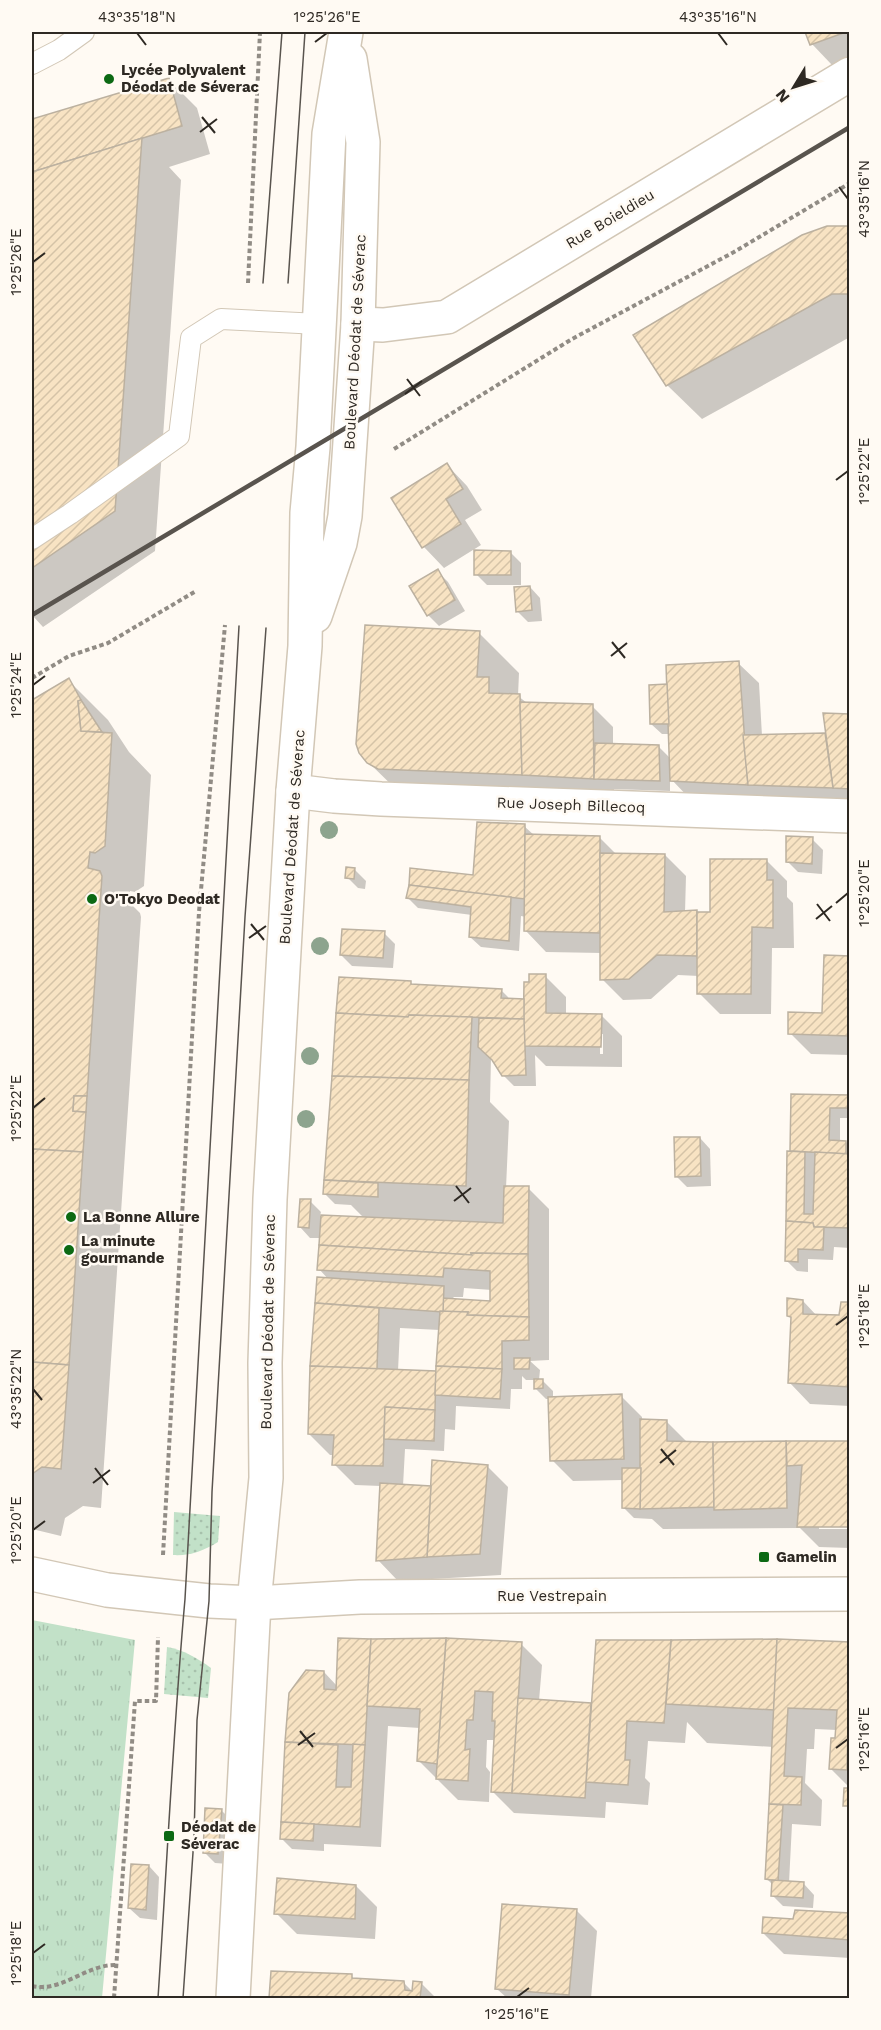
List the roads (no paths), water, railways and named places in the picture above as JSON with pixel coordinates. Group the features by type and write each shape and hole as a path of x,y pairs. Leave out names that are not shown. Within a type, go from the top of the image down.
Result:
{"main road":[{"name":"Boulevard Déodat de Séverac","path":"233,1998 254,1603 266,1478 267,1276 293,792 305,646 307,513 329,134 346,33"},
{"name":"Boulevard Déodat de Séverac","path":"305,646 340,543 345,516 358,324 363,142 346,33"},
{"name":"Rue Boieldieu","path":"358,324 383,325 447,317 849,74"},
{"name":"Rue Joseph Billecoq","path":"293,792 381,799 849,816"},
{"name":"Rue Vestrepain","path":"32,1574 100,1588 160,1596 254,1603 360,1596 849,1594"}],"lane":[{"path":"32,64 59,50 84,32"},
{"path":"32,539 179,436 191,338 221,318 319,324"}],"tram line":[{"path":"263,283 282,32"},
{"path":"288,283 305,32"},
{"path":"158,1998 185,1599 239,626"},
{"path":"183,1998 194,1838 197,1720 209,1601 212,1492 245,917 266,628"}],"railway":[{"path":"32,615 850,127"}],"place":[{"name":"Lycée Polyvalent Déodat de Séverac","path":"109,79"},
{"name":"O'Tokyo Deodat","path":"92,899"},
{"name":"La Bonne Allure","path":"71,1217"},
{"name":"La minute gourmande","path":"69,1250"},
{"name":"Gamelin","path":"764,1557"},
{"name":"Déodat de Séverac","path":"169,1836"}]}
